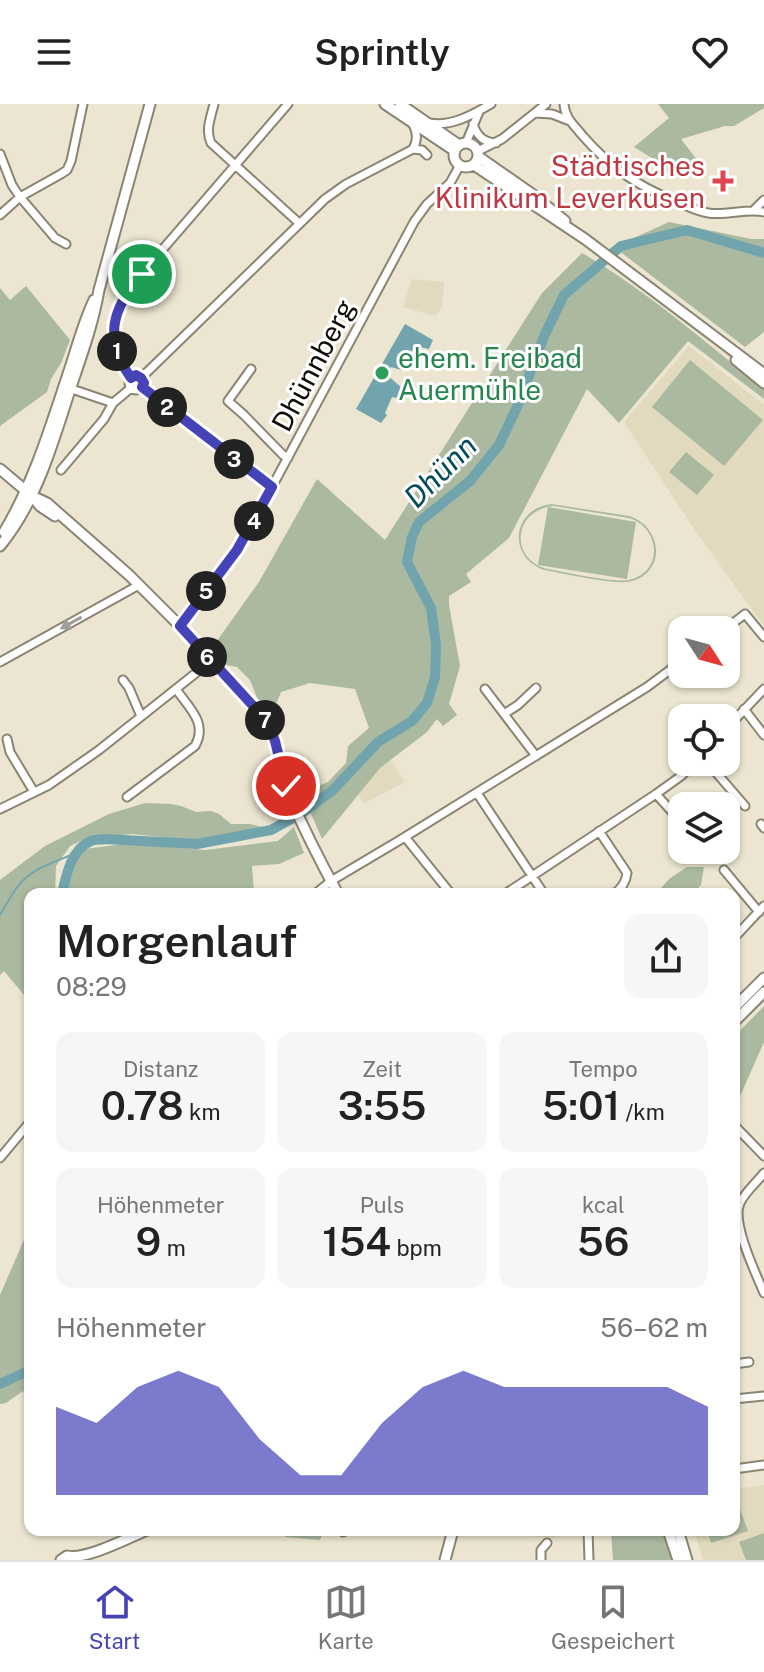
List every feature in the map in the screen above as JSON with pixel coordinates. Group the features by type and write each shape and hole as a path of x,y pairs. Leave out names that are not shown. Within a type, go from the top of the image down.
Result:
{"main road":[{"path":"0,546 24,512 37,462 95,314 150,104"},
{"path":"385,104 413,124 460,146 471,143 477,158 585,239"},
{"path":"400,104 460,146"},
{"path":"460,146 454,157 460,165 470,167 477,158"},
{"path":"477,158 532,194 595,247 764,374"},
{"path":"644,284 764,383"},
{"path":"0,539 29,493 50,450 67,387"},
{"path":"4,472 23,473 37,462"},
{"path":"4,472 29,493 47,503 118,564 255,708 270,728 288,792 335,888"},
{"path":"740,1002 764,978"},
{"path":"740,1016 764,992"},
{"path":"61,1560 67,1556 75,1559 133,1536"},
{"path":"445,1560 451,1536"},
{"path":"670,1536 678,1560"},
{"path":"680,1536 687,1560"},
{"path":"86,1560 96,1552"}],"street":[{"path":"0,215 20,197 67,170 83,104"},
{"path":"214,104 208,127 209,140 299,223"},
{"path":"131,378 122,365 115,340 114,323 119,305 131,286 288,104"},
{"path":"427,123 449,123 491,104"},
{"path":"477,158 546,104"},
{"path":"564,104 570,121 612,167 656,193 709,213 755,209 764,212"},
{"path":"460,146 479,111"},
{"path":"534,113 552,114 570,121"},
{"path":"413,124 417,135 413,149"},
{"path":"473,124 481,139 496,143"},
{"path":"494,167 490,156 496,143"},
{"path":"141,378 325,199 346,184 413,149 422,150 427,155"},
{"path":"0,154 20,197 55,238 66,244"},
{"name":"Dhünnberg","path":"180,626 237,550 414,222 427,204 450,183 460,165"},
{"path":"755,209 764,200"},
{"path":"251,369 228,401 288,458"},
{"path":"131,388 129,383 136,375 144,383 142,387"},
{"path":"67,387 113,403"},
{"path":"131,388 136,390 142,387"},
{"path":"142,387 272,487"},
{"path":"61,470 104,419 113,403 131,388"},
{"path":"0,662 139,585"},
{"path":"740,618 745,614 764,637"},
{"path":"0,809 49,785 99,750 211,661"},
{"path":"322,888 668,671"},
{"path":"123,680 141,716"},
{"path":"504,714 536,688"},
{"path":"127,797 195,746 200,737 199,723 176,689"},
{"path":"485,689 536,756"},
{"path":"740,713 764,689"},
{"path":"744,709 764,735"},
{"path":"7,739 10,752 34,792"},
{"path":"514,888 681,776"},
{"path":"719,776 745,806"},
{"path":"477,793 540,888"},
{"path":"656,794 668,807"},
{"path":"599,831 627,873 620,888"},
{"path":"405,837 446,888"},
{"path":"724,870 761,909 740,932"},
{"path":"0,1158 24,1130"},
{"path":"740,1131 764,1156"},
{"path":"740,1203 764,1173"},
{"path":"740,1228 764,1293"},
{"path":"740,1363 749,1362"},
{"path":"740,1398 764,1396"},
{"path":"740,1468 764,1465"},
{"path":"588,1536 589,1560"},
{"path":"541,1560 541,1550 547,1543"}],"shaded area":[{"path":"412,279 444,282 442,307 435,316 403,307"},
{"path":"689,346 764,405 764,626 696,532 624,422"},
{"path":"388,756 405,782 364,803 355,791"},
{"path":"764,1485 764,1560 703,1560 696,1536 740,1536 740,1488"}],"green space":[{"path":"658,104 764,104 764,108 734,126 681,139 698,161 682,178 666,172 660,163 634,147 669,118"},
{"path":"669,222 764,239 764,332 745,347 614,247"},
{"path":"582,253 653,300 698,335 764,389 764,399 688,341 619,423 587,389 509,538 466,574 471,582 449,596 460,666 449,704 457,715 443,726 437,719 427,732 380,768 322,839 302,793 328,782 346,763 348,746 369,728 355,689 310,683 281,692 274,709 269,708 257,698 250,680 237,667 226,665 211,649 259,582 317,479 385,540 542,293"},
{"path":"26,286 70,340 47,392 0,426 0,288 10,300"},
{"path":"690,360 763,420 724,466 652,407"},
{"path":"686,452 714,475 697,495 669,472"},
{"path":"551,504 629,516 640,521 654,538 655,559 651,568 632,581 614,582 544,570 532,564 524,555 519,534 528,515","holes":["554,506 629,518 648,531 654,550 648,569 628,580 600,579 547,569 534,563 522,545 524,524 541,509"]},
{"path":"548,507 636,522 627,579 538,565"},
{"path":"145,803 171,804 196,812 211,811 231,824 250,824 266,828 266,832 209,842 132,834 87,838 70,846 56,866 55,888 24,888 24,995 4,971 0,975 0,880 45,846 109,814"},
{"path":"294,827 304,853 279,864 252,866 254,888 64,888 63,880 84,849 132,843 205,850 278,841"},
{"path":"687,867 704,867 698,888 661,888"},
{"path":"764,1006 764,1042 740,1096 740,1031"},
{"path":"24,1240 24,1393 0,1404 0,1295"},
{"path":"740,1509 748,1531 740,1534"},
{"path":"764,1533 764,1560 746,1560 739,1542"},
{"path":"286,1536 322,1536 320,1540"},
{"path":"611,1536 667,1536 675,1560 613,1560"},
{"path":"709,1536 733,1536 711,1543"}],"water":[{"name":"ehem. Freibad Auermühle","path":"405,324 433,340 429,349 415,346 401,370 391,367 387,375 402,388 397,398 392,397 385,413 387,415 381,423 356,409"}],"waterway":[{"name":"Dhünn","path":"64,888 74,857 93,840 197,844 271,830 302,813 333,790 378,742 412,721 427,703 435,677 436,645 431,608 407,562 412,537 419,522 470,481 499,445 564,295 621,246 687,230 764,253"},
{"path":"0,915 15,889 30,875 76,853"},
{"name":"Dhünn","path":"0,1384 24,1373"}],"place":[{"name":"Städtisches Klinikum Leverkusen","path":"723,181"},
{"name":"ehem. Freibad Auermühle","path":"382,373"}],"route":[{"path":"142,274 122,299 114,323 122,365 131,378 136,375 141,378 144,383 142,387 272,487 237,550 180,626 270,728 286,786"}]}
